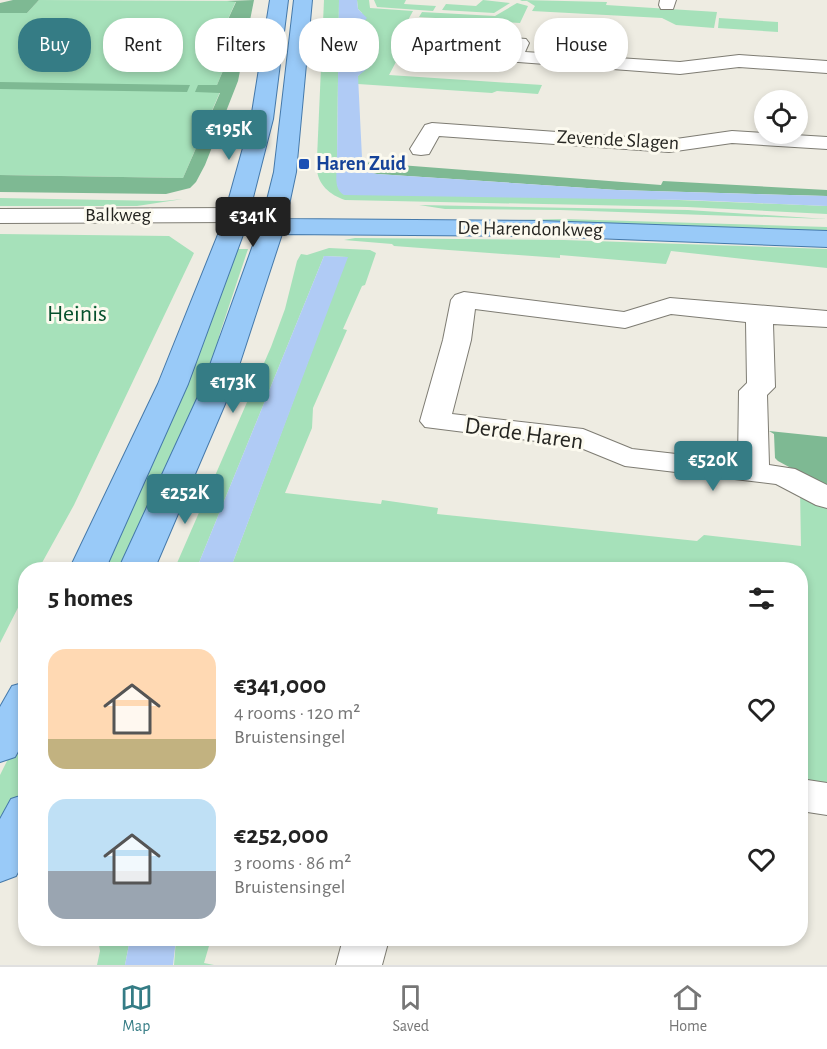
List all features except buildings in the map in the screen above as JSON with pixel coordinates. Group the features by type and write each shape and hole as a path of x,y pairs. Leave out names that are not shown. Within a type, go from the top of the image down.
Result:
{"main road":[{"path":"91,562 173,384 234,221 262,119 279,0"},
{"path":"140,562 224,370 274,221 285,172 303,0"},
{"name":"De Harendonkweg","path":"234,221 520,214 827,223"},
{"name":"De Harendonkweg","path":"274,221 827,239"},
{"path":"0,746 18,711"},
{"path":"0,863 18,827"}],"street":[{"path":"522,46 680,68 740,61 827,67"},
{"name":"Zevende Slagen","path":"421,149 432,129 669,146 732,137 827,143"},
{"name":"Balkweg","path":"0,216 234,221"},
{"name":"Balkweg","path":"0,228 234,221"},
{"name":"Derde Haren","path":"754,471 625,457 583,438 435,421 457,340 452,298 625,320 670,306 827,319"},
{"path":"759,315 761,387 753,391 754,471 784,476 827,498"},
{"path":"808,796 827,799"},
{"path":"359,965 364,946"}],"green space":[{"path":"13,0 39,0 27,13 0,13 0,3"},
{"path":"39,0 236,1 228,18 195,18 195,72 222,72 217,85 220,92 183,178 0,175 0,13 27,13"},
{"path":"254,0 250,18 229,18 236,2 227,1"},
{"path":"324,0 339,0 339,18 323,18"},
{"path":"357,0 369,0 370,8 413,11 409,18 391,18 391,71 389,75 542,85 538,94 358,84 358,76 362,72 379,72 379,18 361,18 362,13 358,9"},
{"path":"374,0 406,0 404,4 436,6 433,11 377,7"},
{"path":"483,0 510,3 494,13 442,10 446,4 476,6"},
{"path":"522,0 607,2 606,5 717,12 714,28 676,25 662,18 532,11 535,6 527,1 520,1"},
{"path":"517,3 528,6 522,19 419,17 422,12 495,16"},
{"path":"719,18 778,22 778,32 718,28"},
{"path":"222,72 240,72 205,165 190,188 166,194 0,192 0,175 183,178 220,93 195,92 198,85 217,85"},
{"path":"321,72 338,72 337,159 317,158"},
{"path":"0,82 190,85 187,92 0,89"},
{"path":"361,162 661,185 663,181 827,190 827,196 617,190 377,174 363,171"},
{"path":"321,163 337,163 337,186 827,206 827,214 687,207 345,200 334,195 322,184 317,168"},
{"path":"0,198 163,201 183,199 137,206 0,206"},
{"path":"419,205 688,210 827,219 560,210 445,209"},
{"path":"563,219 827,227 827,234 466,221"},
{"name":"Heinis","path":"0,234 169,236 194,253 74,505 42,562 18,562 18,608 0,643"},
{"path":"355,238 564,240 827,249 827,268 671,251 666,264 560,255 560,258 394,246 344,240"},
{"path":"329,248 370,250 376,253 365,285 362,286 343,329 347,330 313,408 312,428 285,493 381,504 382,500 438,508 437,514 697,541 704,535 801,546 800,489 827,505 827,790 808,788 808,562 233,562 347,257 324,256 199,562 177,562 271,347 285,309 297,261 301,254 307,255"},
{"path":"235,249 248,249 220,333 206,389 128,562 104,562"},
{"path":"769,431 827,437 827,485 824,486 778,461 775,458 774,434"},
{"path":"18,739 18,795 0,833 0,775"},
{"path":"99,946 129,946 125,965 97,965"},
{"path":"175,946 209,946 204,963 214,965 174,965"}],"water":[{"path":"339,0 357,0 358,9 367,18 339,18"},
{"path":"338,72 363,72 358,76 362,158 337,159"},
{"path":"361,162 363,171 377,174 617,190 827,196 827,206 688,200 344,195 337,185 337,163"},
{"path":"324,256 348,257 233,562 199,562"},
{"path":"129,946 175,946 173,965 125,965"}],"place":[{"name":"Haren Zuid","path":"304,164"}]}
